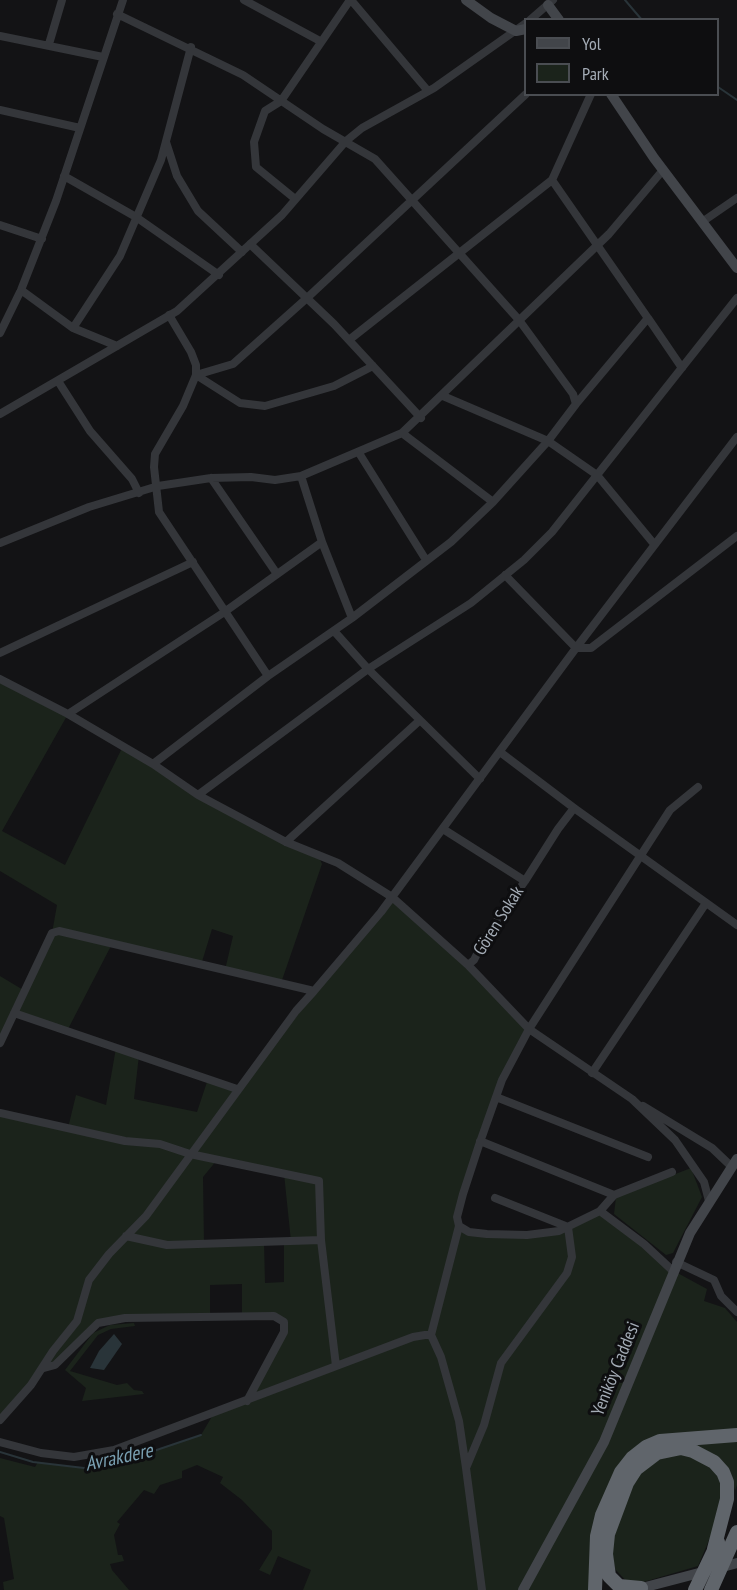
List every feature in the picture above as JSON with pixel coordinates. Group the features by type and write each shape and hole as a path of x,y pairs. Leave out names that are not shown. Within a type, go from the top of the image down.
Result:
{"highway":[{"path":"595,1590 597,1536 602,1515 621,1472 632,1458 646,1447 660,1441 737,1435"},
{"path":"642,1588 619,1586 609,1576 606,1554 608,1534 627,1483 636,1469 657,1453 681,1448 693,1451 714,1462 723,1472 728,1499 729,1551"},
{"path":"695,1590 729,1551 737,1502"},
{"path":"712,1589 737,1532"}],"street":[{"path":"49,44 62,0"},
{"path":"0,333 42,240 123,0"},
{"path":"244,0 320,41"},
{"path":"294,198 256,167 254,142 264,111 281,101 320,41 351,0 428,91"},
{"path":"466,0 491,18 520,30"},
{"path":"532,18 551,3 558,18"},
{"path":"117,14 191,47 243,75 375,159 519,320 573,394 576,404"},
{"path":"0,414 169,315 219,275 282,215 294,198 346,141 386,112 428,91 520,30"},
{"path":"0,36 49,44 103,57"},
{"path":"73,328 120,256 160,160 191,47"},
{"path":"196,375 233,364 524,95"},
{"path":"349,340 552,180 590,96"},
{"path":"612,96 663,170 737,268"},
{"path":"0,110 80,128"},
{"path":"166,140 177,176 198,211 242,252"},
{"path":"0,543 89,507 158,486 211,478 251,477 275,480 301,476 402,433 421,418 598,245 663,170"},
{"path":"64,176 136,217 219,275"},
{"path":"552,180 682,368"},
{"path":"702,222 737,198"},
{"path":"0,225 42,240"},
{"path":"250,244 349,340 421,418"},
{"path":"21,290 73,328 117,346"},
{"path":"198,795 368,669 471,603 552,532 737,298"},
{"path":"169,315 191,352 196,365 196,375 183,406 155,454 154,467 158,486 159,512 268,676"},
{"path":"153,764 268,676 352,618 451,542 493,502 548,441 648,318 651,324"},
{"path":"196,375 240,403 265,406 334,386 373,366"},
{"path":"57,381 90,431 132,479 139,493"},
{"path":"443,396 548,441 597,475 654,544"},
{"path":"402,433 493,502"},
{"path":"0,1420 44,1368 53,1350 77,1321 90,1280 126,1236 146,1216 296,1011 392,897 654,544 737,437"},
{"path":"359,453 426,560"},
{"path":"301,476 322,542 352,618"},
{"path":"211,478 276,574"},
{"path":"505,575 576,648 591,648 737,536"},
{"path":"68,714 224,613 322,542"},
{"path":"0,653 193,562"},
{"path":"334,631 419,721 480,779"},
{"path":"0,679 68,714 153,764 198,795 286,842 338,863 392,897 468,965"},
{"path":"286,842 419,721"},
{"path":"500,752 737,925"},
{"path":"482,1590 459,1420 441,1357 431,1335 459,1226 457,1217 463,1194 502,1080 528,1029 642,857 670,810 698,787"},
{"path":"525,881 574,808"},
{"name":"Gören Sokak","path":"443,829 525,881 485,938 474,960 468,965 528,1029 632,1099"},
{"path":"592,1073 706,903"},
{"path":"0,1043 52,933 59,931 314,991"},
{"path":"14,1013 237,1089"},
{"path":"496,1097 648,1157"},
{"path":"632,1099 734,1163"},
{"path":"632,1099 675,1140 690,1159 705,1182 709,1201"},
{"path":"0,1113 125,1141 160,1144 190,1154 320,1181 321,1240 336,1366"},
{"path":"480,1141 614,1196"},
{"name":"Yeniköy Caddesi","path":"523,1590 604,1442 674,1266 709,1201 734,1163"},
{"path":"459,1226 469,1232 527,1235 568,1227 600,1211 614,1196 672,1172"},
{"path":"495,1198 568,1227"},
{"path":"600,1211 674,1266 714,1280 721,1296 737,1312"},
{"path":"465,1468 484,1425 501,1363 567,1273 572,1257 568,1227"},
{"path":"126,1236 167,1245 321,1240"},
{"path":"44,1368 55,1365 98,1323 125,1318 274,1316 284,1322 284,1332 247,1401"},
{"path":"0,1442 41,1453 74,1457 114,1450 413,1336 431,1335"},
{"path":"642,1588 729,1551"}],"green space":[{"path":"0,679 68,714 2,831 65,865 123,746 198,795 318,855 322,864 281,983 225,970 233,936 212,929 201,965 112,944 67,1031 15,1013 0,1043 0,976 25,991 52,933 57,905 0,871"},
{"path":"392,897 424,924 529,1029 502,1080 463,1194 459,1226 469,1232 559,1231 600,1211 672,1270 707,1289 704,1301 725,1308 737,1322 737,1435 646,1447 595,1590 303,1590 311,1570 278,1556 270,1575 259,1570 272,1549 272,1531 242,1500 220,1483 223,1477 197,1465 182,1471 182,1478 160,1485 154,1494 144,1490 117,1522 120,1524 114,1535 118,1555 122,1555 124,1561 110,1564 112,1570 129,1590 4,1590 3,1582 14,1579 4,1518 0,1516 0,1458 35,1467 38,1462 84,1468 130,1459 201,1435 214,1413 247,1401 284,1333 284,1322 274,1316 242,1316 242,1284 210,1285 210,1317 98,1323 55,1365 44,1368 0,1420 0,1113 68,1128 76,1095 106,1105 116,1048 139,1055 134,1099 197,1112 208,1079 238,1089","holes":["217,1160 284,1174 291,1241 284,1241 284,1282 265,1283 264,1242 204,1244 203,1177"]},
{"path":"691,1168 702,1197 673,1253 666,1255 614,1214 616,1197"},
{"path":"134,1323 135,1326 111,1329 98,1335 70,1371 117,1385 127,1383 134,1390 142,1391 144,1394 82,1401 86,1388 65,1370 93,1333 110,1325"},
{"path":"737,1439 735,1491 731,1475 687,1444"},
{"path":"680,1454 694,1456 716,1469 722,1482 721,1512 698,1566 640,1583 627,1582 615,1569 612,1543 622,1507 640,1472 652,1461"}],"shaded area":[{"path":"114,1334 122,1344 104,1370 90,1368 99,1351"}],"waterway":[{"path":"625,0 640,18"},
{"path":"719,88 737,100"},
{"name":"Avrakdere","path":"0,1452 33,1462 84,1468 130,1459 201,1435"}]}
